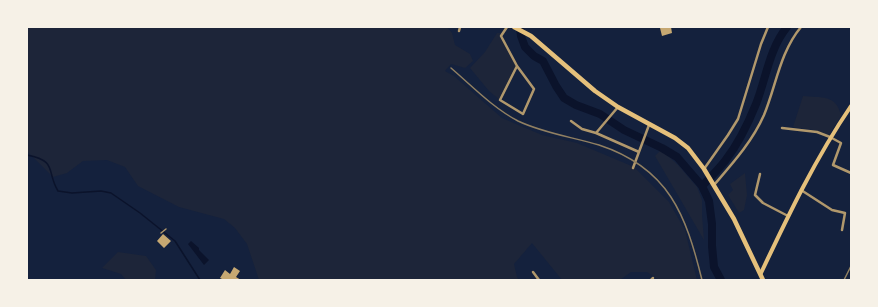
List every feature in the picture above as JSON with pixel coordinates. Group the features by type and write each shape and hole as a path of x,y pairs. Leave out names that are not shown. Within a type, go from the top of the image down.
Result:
{"highway":[{"path":"515,28 527,33 595,90 618,106 683,144 694,155 740,231 764,280"}],"main road":[{"path":"761,274 801,190 830,137 851,106"}],"street":[{"path":"459,31 460,27"},
{"path":"507,27 501,36 517,66 534,89 523,114 500,100 517,66"},
{"path":"705,171 738,119 768,27"},
{"path":"713,185 738,157 758,128 765,112 783,58 794,35 801,27"},
{"path":"596,133 618,106"},
{"path":"571,121 582,129 596,133 639,152"},
{"path":"633,168 649,124"},
{"path":"782,128 813,131 841,143 833,165 851,172"},
{"path":"760,174 755,195 763,202 788,216"},
{"path":"801,190 832,210 845,213 842,230"},
{"path":"533,272 539,280"}],"lane":[{"path":"161,233 166,229"}],"shaded area":[{"path":"27,27 447,27 452,33 455,45 470,54 473,61 465,68 451,64 445,71 454,76 502,118 542,135 577,143 634,167 669,202 685,230 697,280 659,280 647,272 631,272 620,280 562,280 532,243 514,264 519,280 259,280 247,244 235,228 224,219 179,207 138,186 125,167 107,160 83,161 67,173 53,177 27,151"},
{"path":"497,33 502,33 501,36 517,66 500,100 489,91 470,68 485,52"},
{"path":"803,96 827,98 836,104 841,116 829,135 813,130 793,127"},
{"path":"661,150 678,165 697,187 702,200 704,240 655,156"},
{"path":"745,173 747,195 744,210 739,213 728,195 733,190 730,184"},
{"path":"191,241 209,260 204,265 188,244"},
{"path":"118,252 146,256 156,270 155,280 126,280 121,274 102,268"}],"building":[{"path":"671,27 672,33 662,36 660,28"},
{"path":"163,234 171,241 164,248 157,241"},
{"path":"234,267 240,271 236,277 241,280 224,280 220,278 225,270 230,274"}],"waterway":[{"path":"520,27 521,36 525,47 534,56 543,61 564,98 576,105 600,114 624,130 662,148 677,157 702,186 709,201 712,224 714,267 721,280"},
{"path":"702,186 725,161 742,134 756,104 772,54 787,27"},
{"path":"27,155 37,157 47,164 50,168 54,184 58,191 72,193 101,191 111,193 140,213 175,241 200,280"}],"railway":[{"path":"451,68 491,103 518,121 547,132 599,145 623,155 642,167 658,181 671,197 681,215 696,256 702,280"},
{"path":"844,280 851,266"}]}
